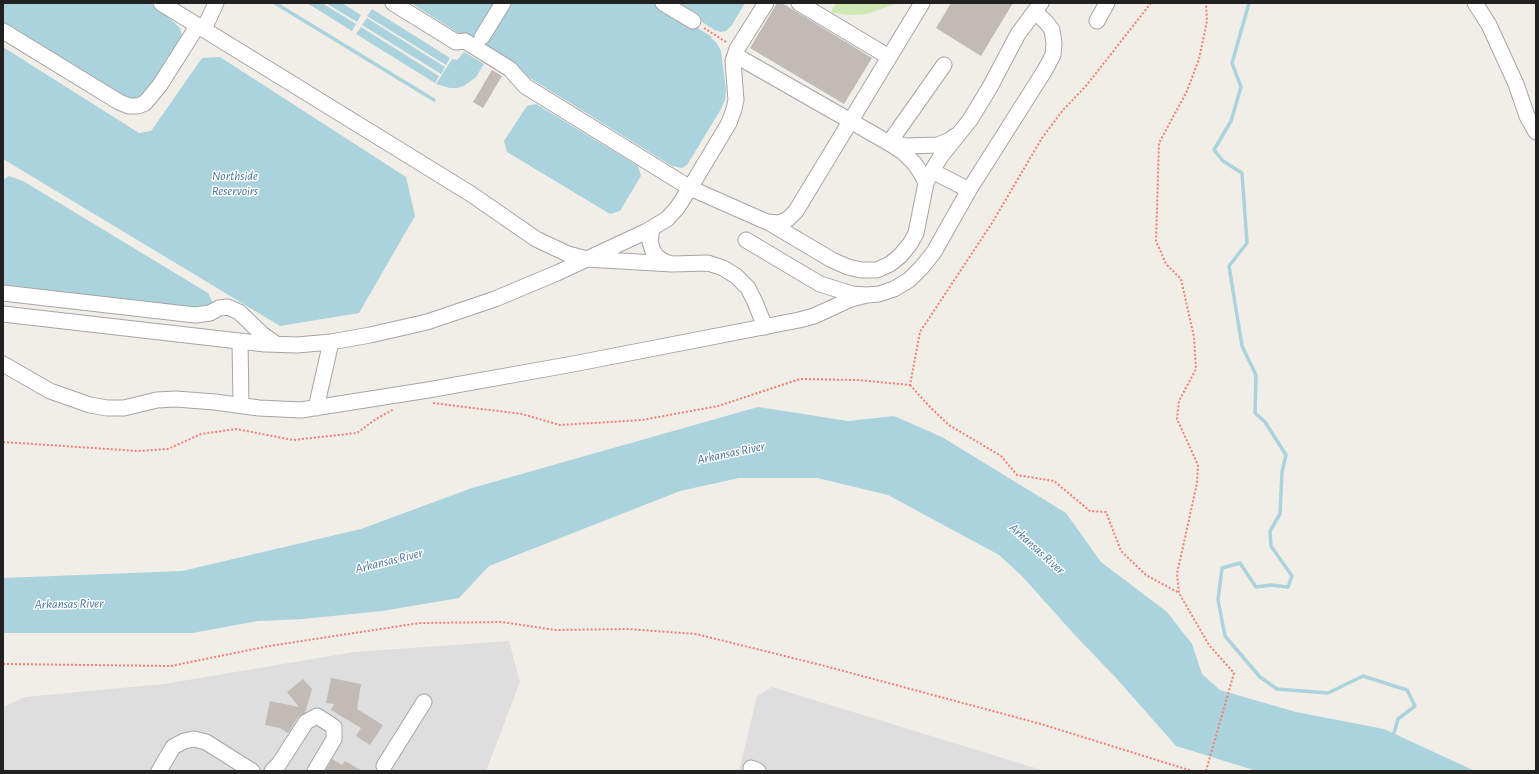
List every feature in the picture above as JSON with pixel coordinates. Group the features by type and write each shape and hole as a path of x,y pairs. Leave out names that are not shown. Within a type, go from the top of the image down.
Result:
{"street":[{"path":"162,3 472,194 536,239 568,254 587,259 672,264 708,262 723,268 736,276 748,288 765,327"},
{"path":"3,31 119,102 129,106 138,106 145,103 160,85 216,3"},
{"path":"393,3 456,42 465,41 510,69 525,86 690,188 767,222 832,260 848,267 861,270 877,270 890,264 900,256 913,238 916,233 921,214 929,177 941,156 970,120 1018,34 1038,8 1052,30 1054,43 1053,55 1045,70 968,190 934,252 909,280 894,289 879,294 852,294 820,284 746,240"},
{"path":"482,37 503,3"},
{"path":"664,3 693,21"},
{"path":"3,314 240,341 297,344 332,342 370,335 426,322 495,299 587,259 652,228 666,219 677,208 729,123 736,100 734,61 736,52 766,3"},
{"path":"799,3 889,57"},
{"path":"767,222 779,223 788,219 796,211 922,3"},
{"path":"1097,21 1107,3"},
{"path":"1475,3 1492,32 1516,84 1527,116 1536,132"},
{"path":"736,52 903,152 922,173 929,177 968,190"},
{"path":"889,143 944,64"},
{"path":"889,143 906,146 938,145 950,140 960,132"},
{"path":"652,228 650,242 653,251 665,262 672,264"},
{"path":"3,293 195,315 210,313 219,308 228,307 239,312 262,334 276,344"},
{"path":"3,364 50,391 70,399 107,408 124,408 157,400 176,399 241,406 301,410 565,366 765,327 814,316 851,299 867,295"},
{"path":"240,341 241,406"},
{"path":"316,408 332,342"},
{"path":"386,769 424,702"},
{"path":"273,770 279,764 306,722 317,716 334,727 334,739 315,771"},
{"path":"273,770 274,761 295,729"},
{"path":"159,771 173,747 184,741 194,739 206,742 252,771"}],"path":[{"path":"1206,3 1207,21 1199,59 1187,91 1160,143 1156,241 1166,264 1181,278 1194,337 1196,369 1179,401 1177,419 1198,465 1197,483 1177,574 1179,593 1209,645 1234,673 1206,771"},
{"path":"693,21 736,52"},
{"path":"910,385 949,425 1001,456 1017,475 1054,481 1090,510 1106,512 1121,551 1146,575 1179,593"},
{"path":"3,664 171,666 270,646 420,622 502,622 555,630 628,629 696,634 832,668 1041,724 1192,771"}],"shaded area":[{"path":"509,641 520,682 486,771 3,771 3,707 25,697 164,684 354,652"},
{"path":"772,687 1045,771 739,771 757,696"}],"green space":[{"path":"836,3 898,3 867,14 849,15 831,12"}],"water":[{"path":"3,3 149,3 161,10 180,28 183,40 140,100 128,99 3,22"},
{"path":"307,3 322,3 356,24 352,31"},
{"path":"326,3 342,3 361,15 357,22"},
{"path":"411,3 499,3 476,44"},
{"path":"507,3 654,3 692,27 693,25 712,37 711,38 716,42 721,51 726,90 725,100 687,165 682,168 672,166 491,54 481,40"},
{"path":"673,3 745,3 732,25 726,31 720,32 717,30 716,31"},
{"path":"372,9 450,58 446,65 367,16"},
{"path":"367,18 445,67 441,74 362,25"},
{"path":"361,27 439,76 435,83 356,34"},
{"name":"Northside Reservoirs","path":"3,47 139,133 151,131 202,58 220,57 406,177 415,216 359,313 280,326 3,159"},
{"path":"464,52 484,64 476,77 464,86 457,88 450,88 436,84 452,59 457,60"},
{"path":"536,104 638,166 641,176 620,211 610,214 507,152 504,141 527,106"},
{"path":"9,176 23,181 208,293 213,303 204,312 178,311 3,285 3,180"},
{"name":"Arkansas River","path":"758,407 848,421 894,416 942,437 1066,513 1101,562 1167,612 1192,644 1202,674 1220,690 1296,712 1384,729 1475,771 1257,771 1176,746 1117,679 1072,632 1022,576 999,555 888,495 817,478 739,478 680,491 489,566 459,598 382,611 303,619 258,621 192,633 3,633 3,578 182,571 361,529 472,488"}],"building":[{"path":"777,3 782,3 872,58 844,104 750,48"},
{"path":"951,3 1013,3 981,56 936,28"},
{"path":"492,70 502,76 483,108 473,102"},
{"path":"331,678 361,684 357,709 383,725 370,745 356,736 361,728 331,710 334,704 326,703"},
{"path":"303,679 312,689 305,713 298,717 288,733 280,728 265,725 270,701 299,707 287,692"},
{"path":"332,759 342,765 345,761 362,771 325,771"}],"waterway":[{"path":"275,3 434,100"},
{"path":"1249,3 1232,63 1241,87 1231,121 1214,150 1223,161 1242,173 1247,243 1229,266 1242,346 1256,375 1255,413 1265,422 1286,455 1282,472 1280,514 1270,531 1271,546 1292,576 1288,587 1271,585 1256,587 1240,563 1222,568 1218,600 1225,636 1260,677 1277,689 1328,693 1363,676 1407,690 1415,706 1398,719 1393,737"}]}
